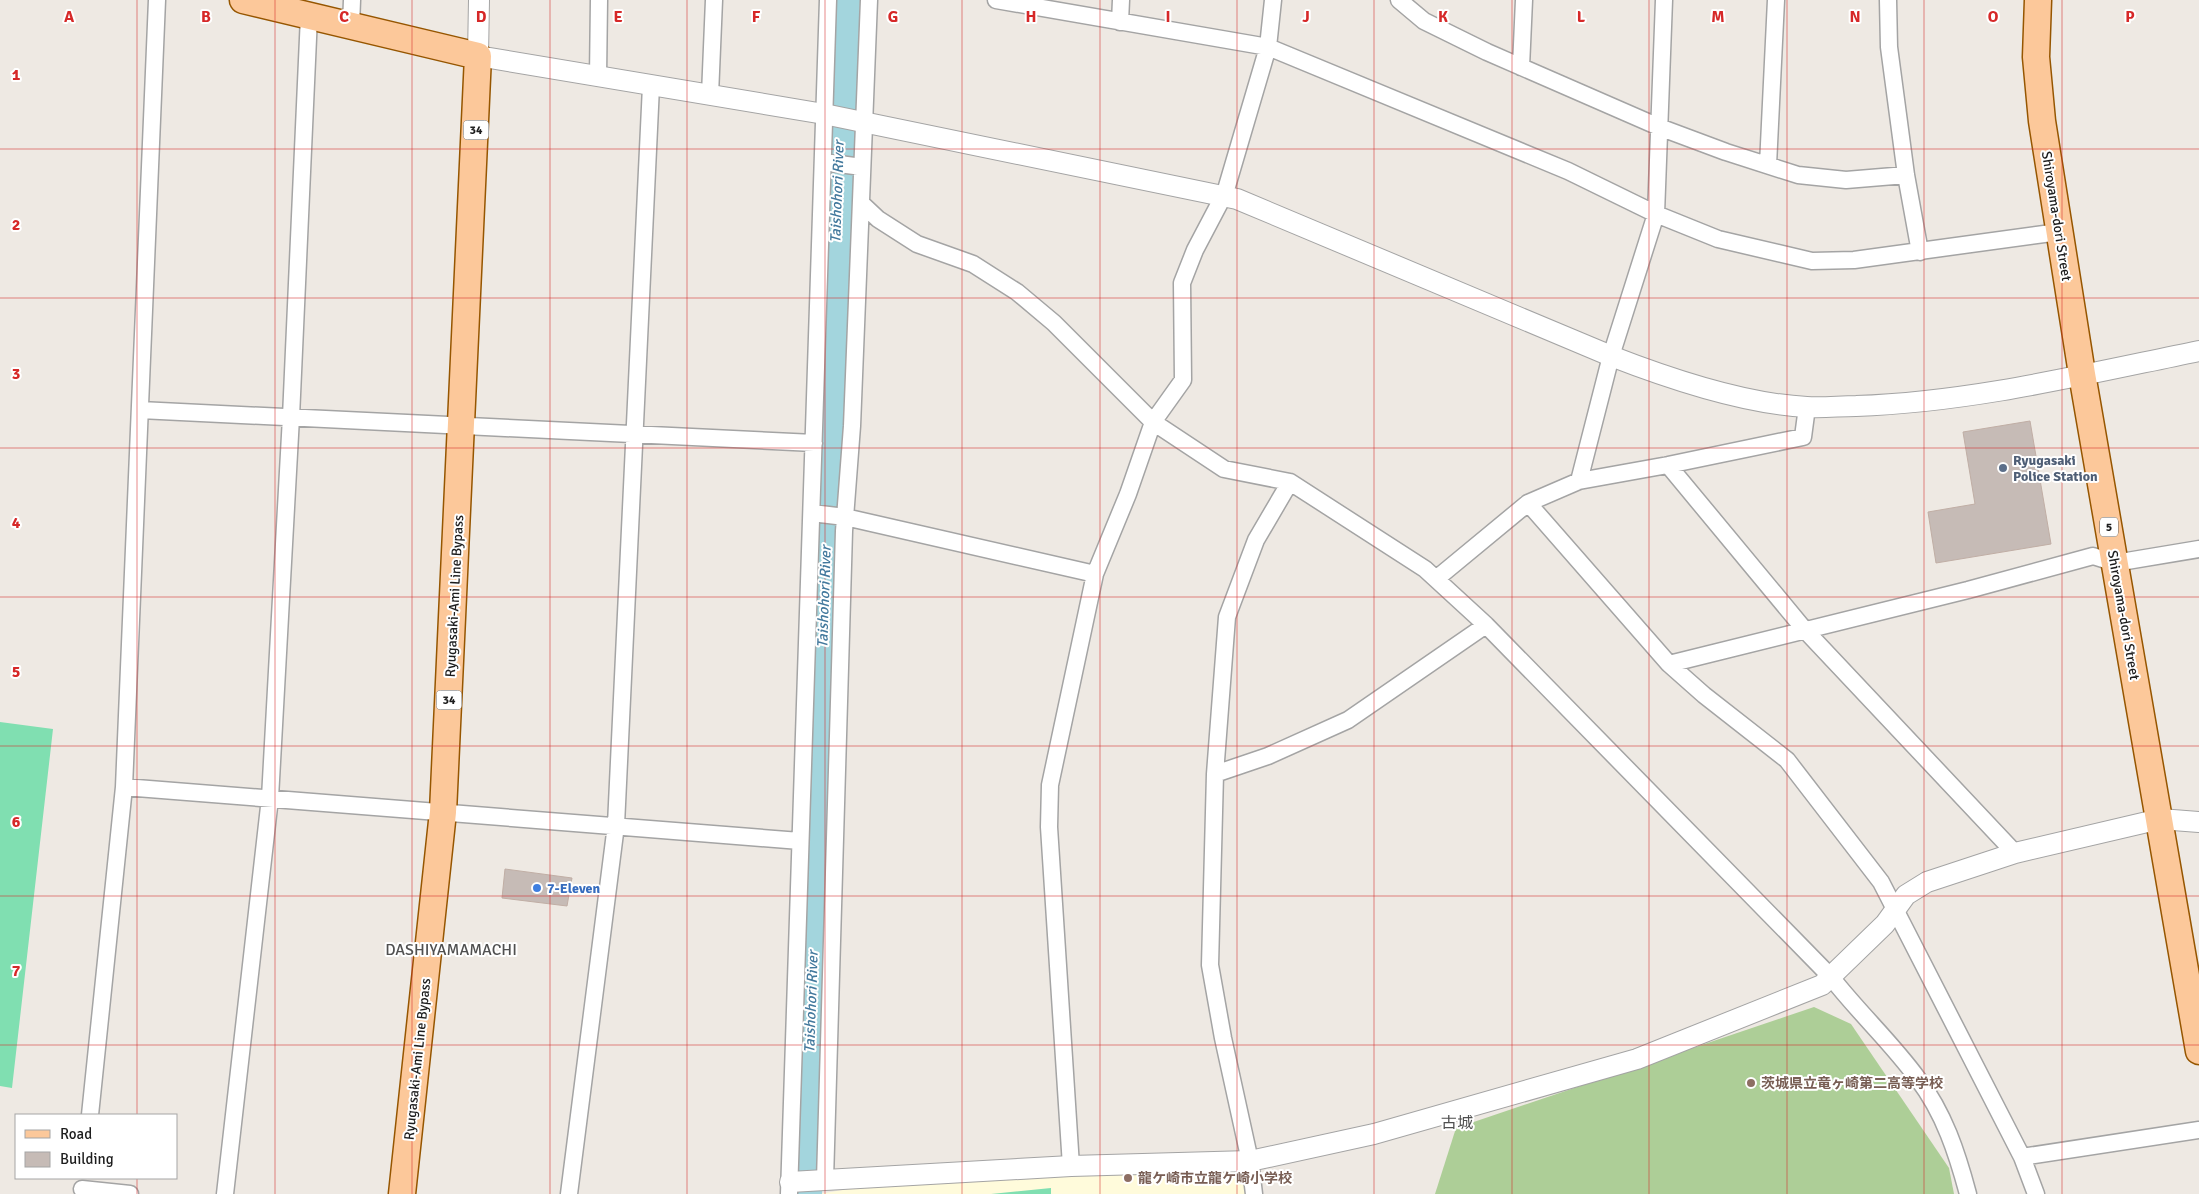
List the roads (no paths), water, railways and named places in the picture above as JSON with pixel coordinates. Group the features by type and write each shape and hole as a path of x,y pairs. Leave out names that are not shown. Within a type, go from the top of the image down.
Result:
{"main road":[{"name":"Shiroyama-dori Street","path":"2038,0 2036,57 2042,121 2059,232 2160,819 2190,948 2199,1051"},
{"path":"250,1 478,56"},
{"name":"Ryugasaki-Ami Line Bypass","path":"402,1194 443,812 478,56"}],"street":[{"path":"90,1114 124,787 156,0"},
{"path":"351,26 352,0"},
{"path":"479,0 478,56 824,114 1237,199 1654,373 1749,399 1807,407 1886,405 1952,399 2199,351"},
{"path":"598,76 600,0"},
{"path":"710,95 714,0"},
{"path":"828,0 814,443 815,514 800,840 790,1188 825,1180 1071,1166 1250,1161 1374,1134 1636,1059 1822,986 1885,924 1906,895 1927,882 2015,853 2160,819 2199,822"},
{"path":"825,1180 843,516 852,426 861,203 859,167 865,122 869,0"},
{"path":"998,0 1268,47 1568,171 1656,214 1718,239 1812,261 1854,260 2059,232"},
{"path":"1120,22 1122,0"},
{"path":"1071,1166 1049,827 1050,785 1095,574 1128,494 1153,422 1183,380 1182,283 1195,250 1224,196 1268,47 1273,0"},
{"path":"1399,0 1424,21 1521,67 1659,127 1768,165 1798,175 1846,180 1906,176"},
{"path":"1521,67 1524,0"},
{"path":"1579,481 1611,356 1656,214 1664,0"},
{"path":"1768,165 1776,0"},
{"path":"1888,0 1889,47 1906,176 1920,252"},
{"path":"225,1194 270,798 291,417 309,16"},
{"path":"569,1194 616,825 651,86"},
{"path":"824,162 859,167"},
{"path":"861,203 878,219 917,244 973,264 1017,292 1054,323 1153,422 1224,469 1290,482 1425,569 1486,625 1831,977 1850,1002 1919,1080 1956,1148 1968,1194"},
{"path":"1436,579 1528,503 1579,481 1668,465 1802,437 1807,407"},
{"path":"140,410 814,443"},
{"path":"1668,465 1804,629 2015,853"},
{"path":"1254,1194 1250,1161 1210,965 1216,774 1227,617 1256,540 1290,482"},
{"path":"1528,503 1669,664 1704,696 1787,760 1880,882 2022,1157 2036,1194"},
{"path":"815,514 843,516 1095,574"},
{"path":"1669,664 1804,629 1968,590 2093,556 2116,563 2199,550"},
{"path":"1216,774 1268,756 1348,720 1486,625"},
{"path":"124,787 800,840"},
{"path":"2022,1157 2199,1130"},
{"path":"82,1187 130,1194"}],"waterway":[{"name":"Taishohori River","path":"805,1194 843,0"}],"place":[{"name":"Ryugasaki Police Station","path":"2003,468"},
{"name":"7-Eleven","path":"537,888"},
{"name":"茨城県立竜ヶ崎第二高等学校","path":"1751,1083"},
{"name":"龍ケ崎市立龍ケ崎小学校","path":"1128,1178"}],"district":[{"name":"DASHIYAMAMACHI","path":"451,949"},
{"name":"古城","path":"1457,1122"}]}
